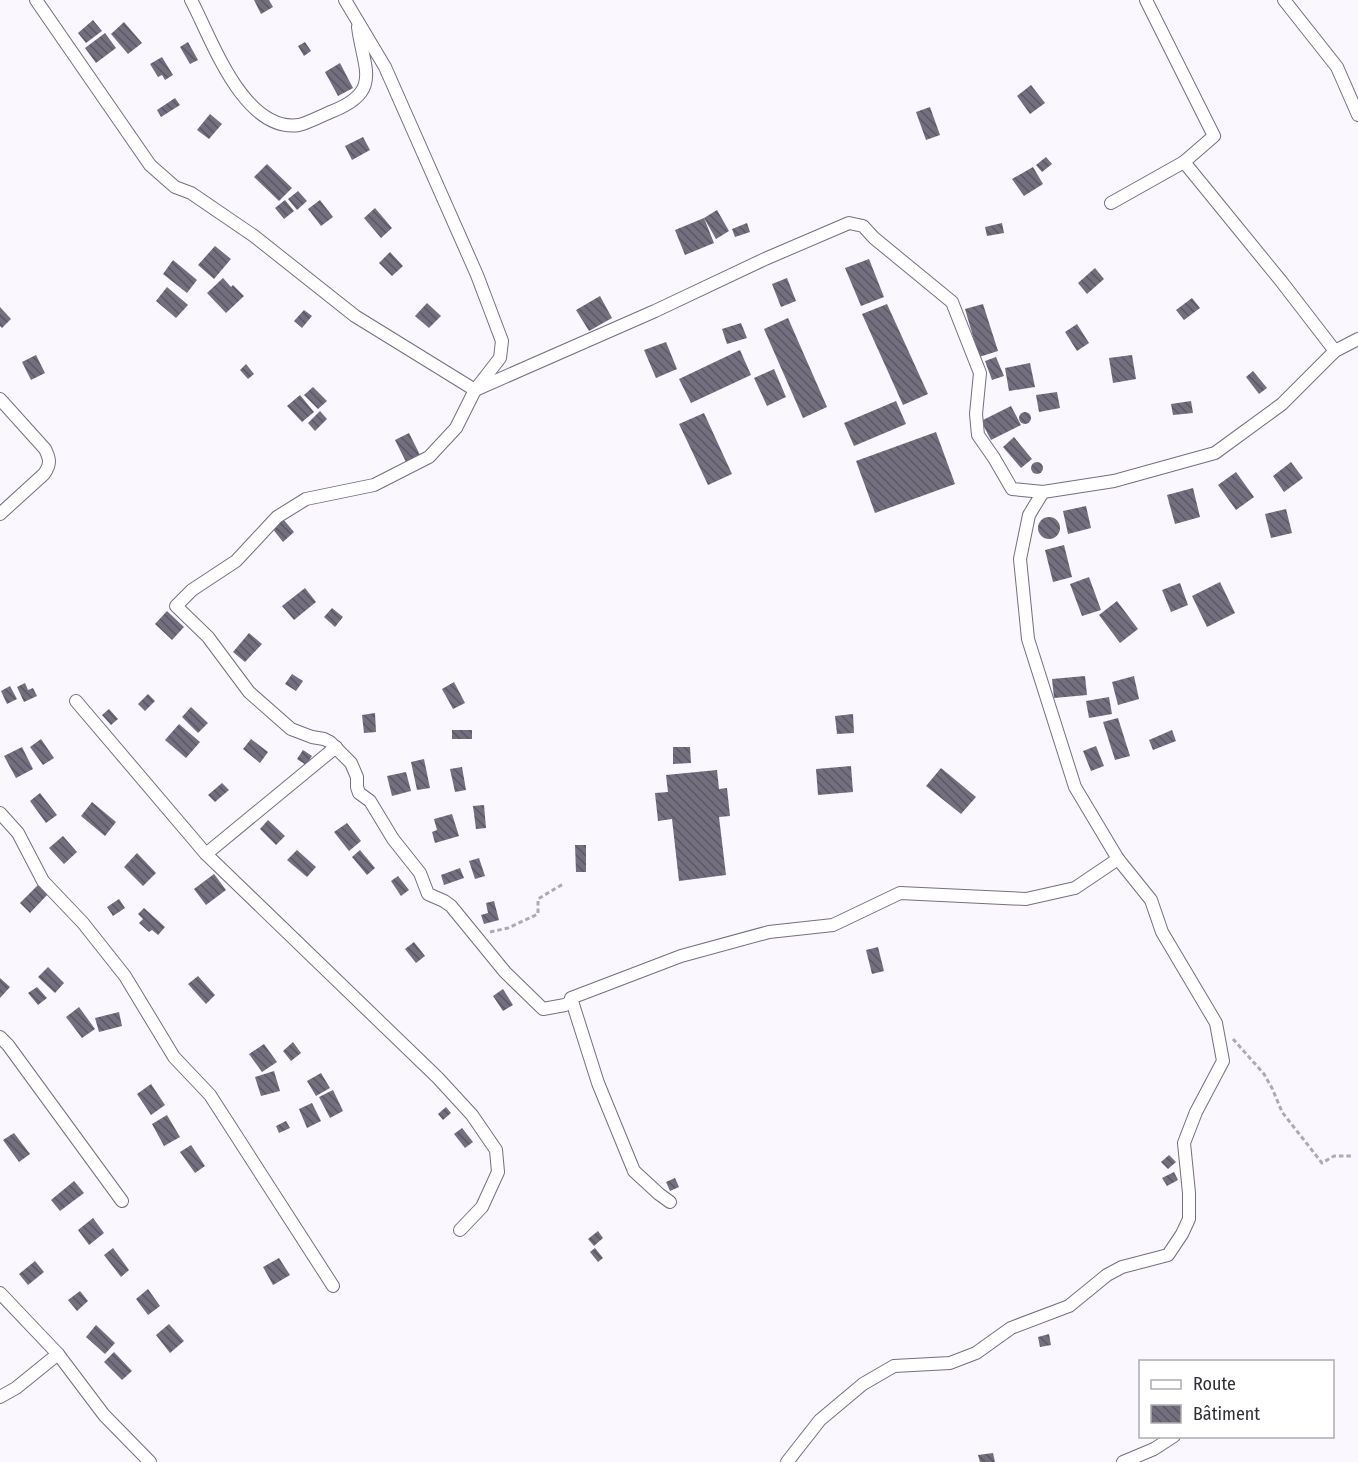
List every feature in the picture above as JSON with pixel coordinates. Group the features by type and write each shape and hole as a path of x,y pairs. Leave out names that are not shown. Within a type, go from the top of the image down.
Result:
{"street":[{"path":"36,0 150,165 175,187 191,193 254,236 355,316 475,390"},
{"path":"191,0 217,56 246,100 261,114 276,123 299,125 353,101 365,87 366,68 358,21"},
{"path":"345,0 385,67 477,275 502,341 500,358 475,390 456,428 429,458 374,485 306,498 277,517 236,561 192,590 176,606 208,637 249,692 291,729 324,739 336,747 351,763 357,777 359,793 370,801 393,839 420,873 426,891 431,896 447,903 505,972 543,1009 565,1005 572,1000 571,998 681,956 769,932 833,925 900,893 1026,899 1075,888 1118,859"},
{"path":"1111,203 1184,162 1214,136 1146,0"},
{"path":"1284,0 1336,67 1358,115"},
{"path":"1184,162 1335,351"},
{"path":"475,390 849,223 863,226 874,238 952,302 980,373 976,414 978,435 1012,489 1043,492 1114,482 1215,453 1282,404 1335,351 1358,339"},
{"path":"0,399 45,449 50,458 49,467 44,474 0,514"},
{"path":"787,1462 820,1420 863,1384 894,1366 950,1363 976,1353 1011,1328 1069,1306 1107,1275 1122,1267 1168,1255 1189,1220 1184,1143 1196,1112 1223,1061 1216,1023 1162,932 1151,900 1118,859 1075,787 1028,639 1020,559 1029,515 1043,492"},
{"path":"76,700 206,854 438,1078 472,1115 496,1150 498,1172 482,1207 460,1230"},
{"path":"206,854 336,747"},
{"path":"0,813 18,833 43,881 83,923 125,976 174,1057 210,1095 333,1286"},
{"path":"572,1000 598,1083 634,1171 670,1202"},
{"path":"0,1036 122,1201"},
{"path":"0,1293 58,1354 104,1415 150,1462"},
{"path":"0,1397 16,1388 58,1354"},
{"path":"1123,1462 1144,1458 1172,1438"}],"path":[{"path":"476,936 508,928 538,914 538,899 563,884"},
{"path":"1216,1023 1264,1074 1282,1112 1322,1163 1334,1156 1352,1156"}],"building":[{"path":"254,0 269,0 273,7 261,14"},
{"path":"93,20 102,31 86,43 78,33"},
{"path":"124,22 142,43 128,54 111,34"},
{"path":"105,33 116,48 96,63 85,48"},
{"path":"188,42 198,60 190,64 180,47"},
{"path":"305,42 311,51 304,56 298,46"},
{"path":"162,57 173,75 165,80 162,75 158,77 150,64"},
{"path":"340,63 353,88 338,96 325,72"},
{"path":"1031,85 1045,103 1030,114 1017,96"},
{"path":"175,98 180,105 161,117 157,110"},
{"path":"930,107 940,135 926,140 916,112"},
{"path":"210,114 222,124 209,139 197,130"},
{"path":"363,137 370,150 352,160 345,146"},
{"path":"1046,157 1052,164 1042,172 1036,165"},
{"path":"267,164 292,188 279,201 254,177"},
{"path":"1033,167 1043,184 1024,196 1012,179"},
{"path":"298,191 307,201 297,210 288,199"},
{"path":"285,200 294,211 284,219 275,208"},
{"path":"320,200 333,217 321,226 308,209"},
{"path":"375,208 392,228 381,238 364,218"},
{"path":"717,210 729,231 716,239 704,218"},
{"path":"704,218 714,243 685,255 675,230"},
{"path":"747,223 750,232 735,237 732,229"},
{"path":"1002,223 1004,233 987,236 985,227"},
{"path":"215,246 231,259 214,279 198,265"},
{"path":"390,252 403,266 392,276 379,263"},
{"path":"869,259 884,297 861,306 845,268"},
{"path":"173,260 197,280 187,293 163,274"},
{"path":"1095,268 1104,279 1087,294 1078,283"},
{"path":"223,278 244,296 226,313 207,293"},
{"path":"787,278 796,301 781,307 772,284"},
{"path":"167,287 188,305 176,318 156,301"},
{"path":"600,296 612,318 589,331 576,310"},
{"path":"1192,298 1200,308 1184,320 1176,310"},
{"path":"427,303 441,316 429,328 415,316"},
{"path":"887,304 928,394 903,405 862,314"},
{"path":"983,304 998,351 979,357 965,309"},
{"path":"0,307 11,319 2,328 0,326"},
{"path":"304,310 312,316 302,328 294,321"},
{"path":"788,318 827,407 803,418 764,329"},
{"path":"741,323 747,338 727,344 722,329"},
{"path":"1077,324 1089,343 1077,351 1065,332"},
{"path":"666,342 677,369 656,378 644,350"},
{"path":"740,350 751,375 691,403 679,379"},
{"path":"36,355 45,373 31,380 22,362"},
{"path":"1132,355 1136,379 1113,383 1109,358"},
{"path":"996,357 1004,376 992,380 985,361"},
{"path":"1030,363 1035,387 1009,391 1005,368"},
{"path":"246,364 254,374 248,379 240,370"},
{"path":"774,369 786,397 767,406 754,378"},
{"path":"1253,371 1267,388 1259,394 1246,377"},
{"path":"313,387 327,401 318,409 304,395"},
{"path":"1057,392 1060,408 1039,412 1036,395"},
{"path":"300,395 314,412 302,422 287,406"},
{"path":"896,401 906,424 854,446 844,423"},
{"path":"1191,401 1193,413 1173,415 1171,404"},
{"path":"1011,406 1021,425 991,440 981,421"},
{"path":"320,411 327,419 315,431 308,423"},
{"path":"1027,412 1031,418 1027,424 1023,424 1019,416"},
{"path":"704,413 732,474 708,485 679,424"},
{"path":"936,432 955,484 875,513 856,461"},
{"path":"409,433 420,455 406,462 395,440"},
{"path":"1014,437 1032,459 1021,468 1003,447"},
{"path":"1037,462 1043,468 1037,474 1031,468"},
{"path":"1291,462 1303,478 1284,492 1273,476"},
{"path":"1236,472 1254,497 1236,510 1218,485"},
{"path":"1193,488 1200,517 1175,524 1167,495"},
{"path":"1086,506 1091,528 1068,534 1063,511"},
{"path":"1286,509 1292,533 1271,538 1265,514"},
{"path":"1049,517 1057,520 1060,528 1057,536 1049,539 1041,536 1038,528 1041,520"},
{"path":"283,519 294,532 283,542 272,528"},
{"path":"1064,545 1072,577 1053,582 1045,550"},
{"path":"1089,577 1101,610 1082,616 1070,584"},
{"path":"1220,582 1235,613 1207,627 1192,596"},
{"path":"1180,583 1188,605 1171,612 1162,590"},
{"path":"305,588 316,602 294,620 282,606"},
{"path":"1117,601 1138,629 1120,643 1099,615"},
{"path":"332,608 343,617 335,627 324,617"},
{"path":"167,611 184,627 172,640 155,624"},
{"path":"249,633 262,644 245,662 233,652"},
{"path":"292,674 303,681 296,691 285,684"},
{"path":"1085,676 1087,695 1054,698 1052,679"},
{"path":"1134,676 1139,699 1118,705 1112,682"},
{"path":"454,682 465,703 453,709 442,689"},
{"path":"25,683 28,690 33,688 37,696 24,702 17,687"},
{"path":"10,686 17,699 7,704 1,691"},
{"path":"148,694 155,701 145,711 138,704"},
{"path":"1109,697 1112,714 1089,718 1086,701"},
{"path":"191,707 208,723 198,733 182,717"},
{"path":"109,709 118,719 111,725 102,715"},
{"path":"375,713 376,732 364,733 362,715"},
{"path":"853,714 854,733 837,734 835,716"},
{"path":"1118,718 1130,756 1115,760 1103,722"},
{"path":"179,724 200,742 186,758 165,740"},
{"path":"452,730 472,730 472,739 452,739"},
{"path":"1172,730 1176,741 1153,750 1149,740"},
{"path":"41,739 54,758 43,765 30,747"},
{"path":"251,739 268,752 260,763 243,749"},
{"path":"1096,746 1104,766 1091,771 1083,751"},
{"path":"22,747 33,769 16,778 4,756"},
{"path":"673,747 690,747 691,763 673,764"},
{"path":"303,750 312,756 306,765 297,759"},
{"path":"424,759 430,788 417,790 411,762"},
{"path":"851,766 853,792 818,795 816,769"},
{"path":"462,767 466,790 455,792 450,769"},
{"path":"941,768 976,797 961,814 926,786"},
{"path":"717,770 719,789 727,788 730,816 719,817 726,875 679,881 672,819 658,821 655,793 668,792 666,775"},
{"path":"406,772 411,791 392,796 387,776"},
{"path":"222,783 229,790 215,802 208,795"},
{"path":"40,793 57,815 46,823 30,801"},
{"path":"92,802 116,822 105,836 81,816"},
{"path":"484,805 486,828 476,829 473,806"},
{"path":"452,814 459,836 435,843 432,832 437,830 434,819"},
{"path":"268,820 285,836 276,845 260,829"},
{"path":"347,823 361,841 349,851 334,832"},
{"path":"63,836 77,852 64,864 49,848"},
{"path":"575,845 586,845 586,872 576,872"},
{"path":"297,850 316,867 307,877 287,860"},
{"path":"360,850 375,868 367,875 352,857"},
{"path":"137,853 156,873 143,886 124,867"},
{"path":"479,858 485,876 475,879 469,861"},
{"path":"460,868 464,878 444,885 441,875"},
{"path":"214,874 226,890 206,905 194,889"},
{"path":"398,876 409,890 401,896 391,881"},
{"path":"39,884 48,894 30,913 20,903"},
{"path":"119,899 125,908 113,916 107,907"},
{"path":"494,901 499,920 484,924 481,915 488,913 486,903"},
{"path":"144,908 165,927 158,935 152,930 149,932 139,923 143,919 138,914"},
{"path":"414,942 425,956 416,963 405,949"},
{"path":"878,947 884,971 872,974 866,950"},
{"path":"48,967 64,983 55,993 38,977"},
{"path":"198,976 215,995 206,1004 188,984"},
{"path":"0,978 10,987 0,998"},
{"path":"37,987 47,998 38,1005 28,993"},
{"path":"503,989 513,1005 503,1011 493,996"},
{"path":"79,1007 95,1029 82,1038 66,1017"},
{"path":"119,1012 122,1026 99,1032 95,1018"},
{"path":"293,1042 301,1053 291,1061 283,1051"},
{"path":"264,1044 277,1062 262,1072 249,1054"},
{"path":"274,1071 280,1091 261,1096 255,1077"},
{"path":"321,1073 330,1088 316,1096 307,1081"},
{"path":"151,1084 165,1105 151,1115 137,1094"},
{"path":"333,1090 343,1111 330,1118 319,1097"},
{"path":"312,1103 321,1121 307,1128 299,1109"},
{"path":"446,1107 451,1113 443,1120 438,1114"},
{"path":"167,1115 180,1137 164,1146 152,1124"},
{"path":"286,1121 290,1128 279,1133 276,1126"},
{"path":"462,1128 473,1142 465,1148 454,1134"},
{"path":"14,1133 30,1154 19,1162 3,1140"},
{"path":"191,1145 205,1166 195,1173 180,1152"},
{"path":"1169,1155 1176,1162 1168,1169 1161,1162"},
{"path":"1174,1172 1178,1180 1167,1186 1162,1178"},
{"path":"675,1178 679,1187 670,1191 666,1182"},
{"path":"74,1181 84,1193 60,1211 51,1200"},
{"path":"93,1218 104,1233 89,1245 78,1230"},
{"path":"598,1231 603,1238 594,1246 588,1239"},
{"path":"113,1248 129,1270 121,1277 104,1255"},
{"path":"595,1248 603,1258 598,1262 590,1252"},
{"path":"279,1258 290,1275 273,1285 263,1267"},
{"path":"35,1261 44,1272 28,1285 19,1274"},
{"path":"148,1289 160,1306 148,1315 136,1299"},
{"path":"80,1291 88,1301 77,1311 68,1300"},
{"path":"169,1324 184,1341 170,1353 156,1335"},
{"path":"96,1325 115,1343 105,1354 86,1337"},
{"path":"1049,1334 1051,1345 1040,1347 1038,1337"},
{"path":"114,1352 132,1371 122,1380 104,1362"},
{"path":"993,1453 995,1462 980,1462 978,1455"}]}
